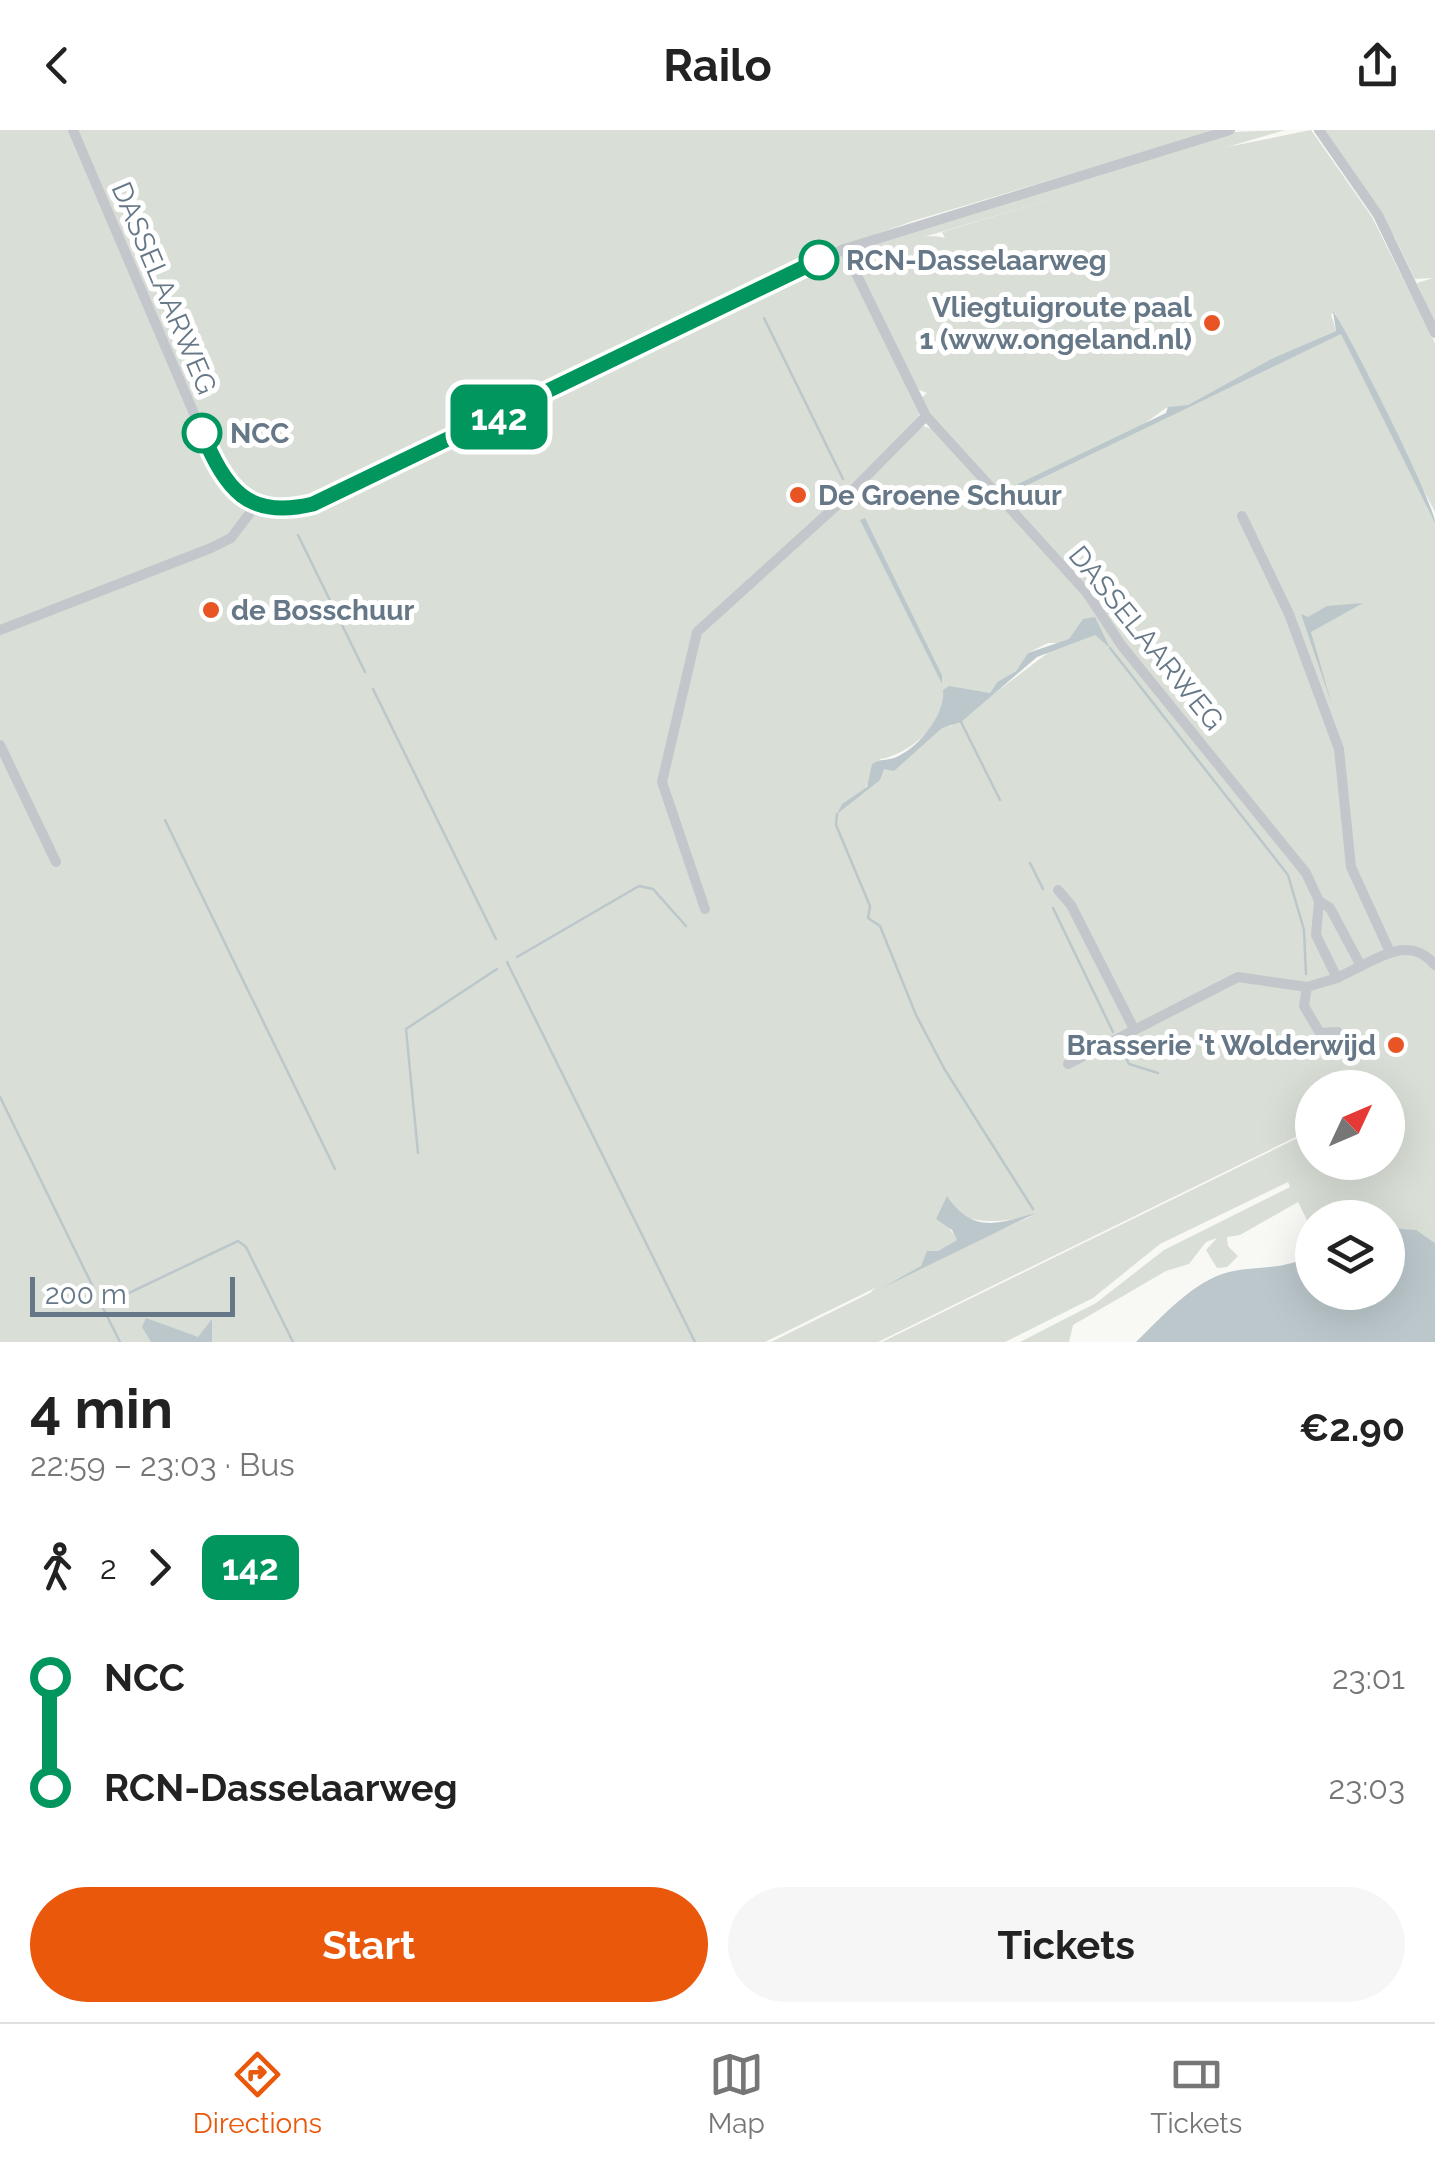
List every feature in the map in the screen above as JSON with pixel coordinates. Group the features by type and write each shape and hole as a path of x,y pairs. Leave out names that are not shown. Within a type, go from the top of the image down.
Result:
{"street":[{"name":"DASSELAARWEG","path":"72,130 218,470 232,489 256,505"},
{"path":"0,630 232,538 256,505 288,510 313,504 844,250 918,223 1230,130"},
{"path":"1318,131 1378,215 1435,333"},
{"name":"DASSELAARWEG","path":"844,250 926,416 1087,593 1122,646 1306,874 1319,900 1330,908 1360,966"},
{"path":"705,908 662,782 697,632 846,497 926,416"},
{"path":"1242,516 1288,614 1338,749 1351,867 1390,952"},
{"path":"0,745 56,862"},
{"path":"1058,890 1072,905 1132,1027"},
{"path":"1319,900 1316,934 1337,978"},
{"path":"1068,1064 1132,1027 1241,976 1307,987 1337,978 1390,952 1420,950 1435,965"},
{"path":"1307,987 1304,1006 1320,1032 1338,1032"}],"shaded area":[{"path":"0,130 1218,130 913,221 843,246 920,411 918,419 844,496 697,628 665,782 698,638 923,426 932,429 996,501 1002,498 934,424 921,398 927,393 917,389 855,262 898,242 945,238 942,232 1217,149 1311,130 1372,217 1435,343 1435,512 1423,489 1435,520 1435,1243 1420,1233 1405,1232 1405,1200 1295,1200 1295,1204 1240,1235 1227,1237 1228,1246 1238,1256 1227,1267 1217,1268 1206,1250 1217,1238 1206,1242 1189,1264 1166,1271 1073,1325 1069,1342 1020,1342 1096,1303 1164,1250 1290,1187 1288,1182 1160,1244 1093,1298 1005,1342 882,1342 1295,1139 1295,1180 1405,1180 1405,1070 1295,1070 1295,1137 878,1342 771,1342 875,1288 765,1342 0,1342","holes":["1335,313 1367,377 1343,332 1271,364 1263,371 1012,490 1130,434 1166,408 1188,405 1273,358 1336,331 1331,314","865,519 942,675 942,683 861,521","1048,643 1061,643 951,726 942,727 893,770 884,768 865,789 880,759 901,752 931,727 938,717 943,695 955,689 990,693 997,682 1016,671 1028,653","953,1204 957,1214 977,1220 1032,1216 933,1260 927,1251 938,1251 958,1240 946,1224"]},
{"path":"1285,130 853,258 855,249 1233,132"},
{"path":"1322,130 1435,130 1435,324 1417,283 1433,278 1415,279 1395,238"},
{"path":"1333,311 1390,418 1435,523 1341,334 1013,492 1018,484 1166,413 1168,407 1188,405 1273,358 1336,331"},
{"path":"865,518 942,675 942,684 860,520"},
{"path":"1363,603 1311,632 1332,705 1301,614 1308,617 1327,606"},
{"path":"1095,617 1110,648 1095,635 1037,657 961,722 942,728 894,771 884,769 880,780 837,814 842,804 867,787 872,764 894,758 921,739 940,709 943,690 949,686 990,693 997,682 1016,671 1028,653 1069,639 1083,619"},
{"path":"947,1196 967,1217 987,1223 1036,1213 882,1288 921,1266 927,1251 938,1251 957,1240 952,1230 936,1219"},
{"path":"1405,1229 1416,1230 1435,1243 1435,1342 1136,1342 1203,1283 1229,1272 1293,1263 1295,1310 1405,1310"},
{"path":"146,1318 198,1337 212,1319 212,1342 151,1342 142,1327"}],"waterway":[{"path":"764,318 843,479"},
{"path":"298,535 365,672"},
{"path":"1110,648 1288,875 1304,930 1306,974"},
{"path":"373,689 496,939"},
{"path":"961,722 1000,800"},
{"path":"837,814 836,825 870,906 868,918 880,926 916,1015 945,1070 1033,1209"},
{"path":"165,820 335,1169"},
{"path":"1030,863 1043,889"},
{"path":"517,957 639,886 653,889 686,926"},
{"path":"1053,908 1113,1032"},
{"path":"507,962 695,1342"},
{"path":"418,1153 406,1029 497,969"},
{"path":"1119,1044 1129,1064 1158,1073"},
{"path":"0,1097 94,1289"},
{"path":"112,1301 238,1241 246,1247 293,1342"},
{"path":"101,1304 120,1342"}],"bus line":[{"name":"142","path":"202,433 218,470 232,489 245,498 270,509 288,510 313,504 819,260"}],"place":[{"name":"RCN-Dasselaarweg","path":"819,260"},
{"name":"Vliegtuigroute paal 1 (www.ongeland.nl)","path":"1212,323"},
{"name":"NCC","path":"202,433"},
{"name":"De Groene Schuur","path":"798,495"},
{"name":"de Bosschuur","path":"211,610"},
{"name":"Brasserie 't Wolderwijd","path":"1396,1045"}]}
